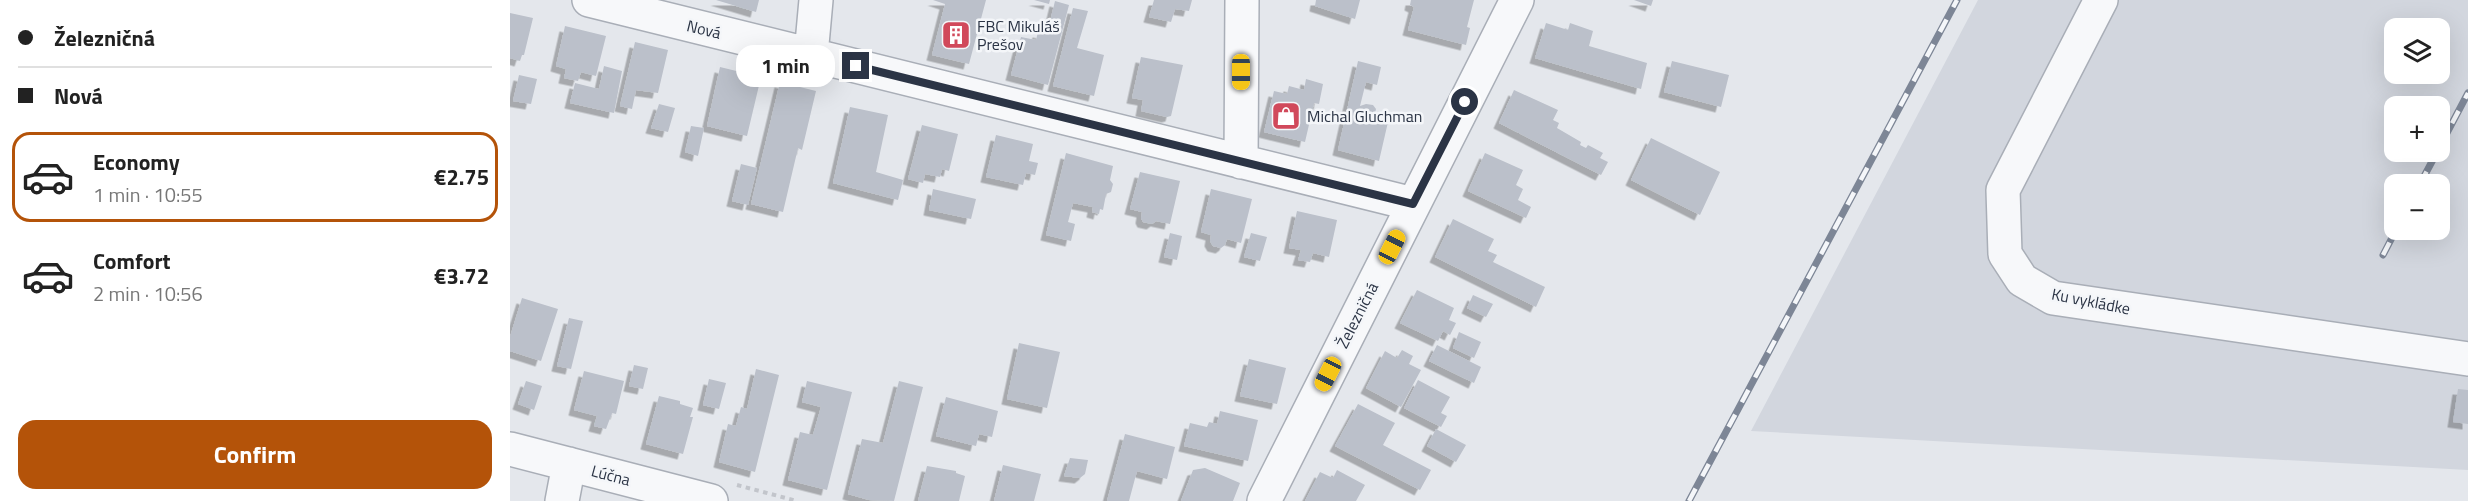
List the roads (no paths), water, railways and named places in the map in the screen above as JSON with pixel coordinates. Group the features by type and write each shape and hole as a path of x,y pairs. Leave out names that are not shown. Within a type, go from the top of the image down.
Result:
{"street":[{"name":"Nová","path":"589,0 1413,204"},
{"path":"811,55 816,0"},
{"path":"1241,162 1242,0"},
{"name":"Železničná","path":"1264,501 1517,0"},
{"name":"Ku vykládke","path":"2101,0 2003,190 2005,254 2022,280 2054,298 2468,359"},
{"name":"Lúčna","path":"510,449 568,489 709,501"}],"railway":[{"path":"1689,501 1957,0"},
{"path":"2450,127 2468,93"},
{"path":"2425,174 2432,162"},
{"path":"2383,255 2391,240"}],"place":[{"name":"FBC Mikuláš Prešov","path":"956,35"},
{"name":"Michal Gluchman","path":"1286,116"}]}
